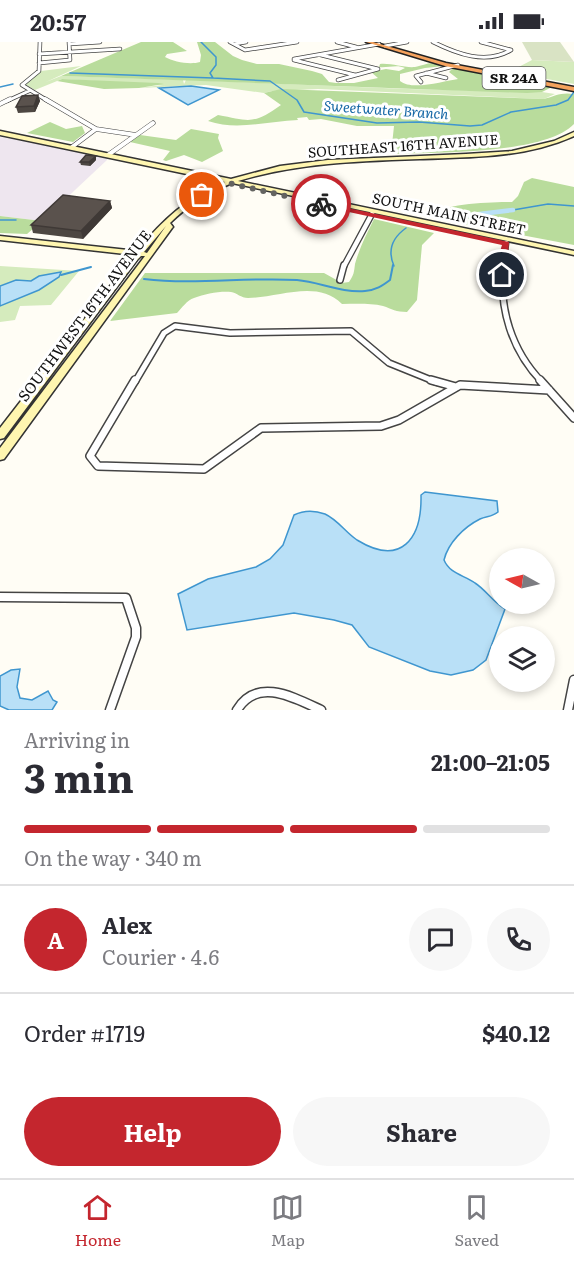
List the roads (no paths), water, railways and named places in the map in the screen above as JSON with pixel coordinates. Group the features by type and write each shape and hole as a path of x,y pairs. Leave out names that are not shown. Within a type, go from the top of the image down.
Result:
{"highway":[{"name":"SR 24A","path":"368,42 421,57"},
{"name":"SR 24A","path":"376,43 456,65 574,88"}],"main road":[{"name":"SOUTH MAIN STREET","path":"0,133 143,162 574,257"},
{"name":"SOUTHEAST 16TH AVENUE","path":"230,182 258,173 321,162 509,151 542,145 574,134"},
{"path":"258,173 251,180 262,187"},
{"name":"SOUTH MAIN STREET","path":"230,182 262,187 321,202"},
{"name":"SOUTHWEST 16TH AVENUE","path":"0,435 161,226 198,197 230,182"},
{"name":"SOUTHWEST 16TH AVENUE","path":"0,456 170,228 167,223"},
{"path":"0,238 149,254"},
{"name":"SOUTH MAIN STREET","path":"508,241 574,252"}],"street":[{"path":"40,42 38,74 22,84 29,91 96,129 136,135"},
{"path":"39,63 70,60 69,43 99,42 103,54"},
{"path":"232,43 246,42"},
{"path":"261,42 269,46"},
{"path":"232,43 244,50 296,42"},
{"path":"337,42 356,48"},
{"path":"385,46 407,42"},
{"path":"433,42 450,50 493,58 505,55 511,50 481,42"},
{"path":"496,45 502,42"},
{"path":"355,75 294,59 376,43"},
{"path":"39,54 120,49"},
{"path":"319,54 378,69 338,80"},
{"path":"421,82 416,76 456,65"},
{"path":"426,73 446,78"},
{"path":"0,104 29,91"},
{"path":"108,155 153,123"},
{"path":"72,147 96,129"},
{"path":"340,279 342,270 374,213"},
{"path":"508,241 502,258 503,287 513,340 523,360 574,418"},
{"path":"456,387 429,380 399,368 381,357 351,331 230,333 175,326 164,333 90,456 98,466 204,469 261,428 381,426 399,420 456,387 470,384 549,390"},
{"path":"0,597 126,598 136,628 136,637 110,710"},
{"path":"568,710 574,680"},
{"path":"237,710 239,704 247,696 259,692 282,692 321,710"}],"water":[{"path":"191,86 219,90 188,105 159,88"},
{"path":"61,272 59,277 39,290 0,306 0,286 16,280 31,281 39,276"},
{"path":"425,492 497,501 498,512 468,526 453,542 444,560 450,568 471,580 489,595 489,614 503,614 499,626 489,626 489,652 486,660 473,670 451,675 430,671 369,647 352,625 294,613 187,630 178,594 208,579 256,567 270,559 283,545 294,515 309,511 325,514 357,540 372,548 386,551 406,544 413,536 418,524 421,495"},
{"path":"20,669 17,687 20,698 32,700 48,691 53,700 57,702 52,710 9,710 0,706 0,676 11,670"}],"waterway":[{"name":"Sweetwater Branch","path":"201,42 216,57 216,65 210,73 213,78"},
{"path":"70,73 213,78"},
{"name":"Sweetwater Branch","path":"213,78 270,81 297,100 304,112 377,123 482,125 511,112 556,105 568,100 574,92"},
{"path":"0,87 13,84"},
{"path":"513,210 548,204 574,206"},
{"path":"455,217 513,210"},
{"path":"0,220 16,220"},
{"path":"394,266 391,255 392,245 397,236 406,228"},
{"path":"144,279 163,281 297,280 347,290 365,291 379,287 390,280 393,265"},
{"path":"61,275 91,267"}]}
